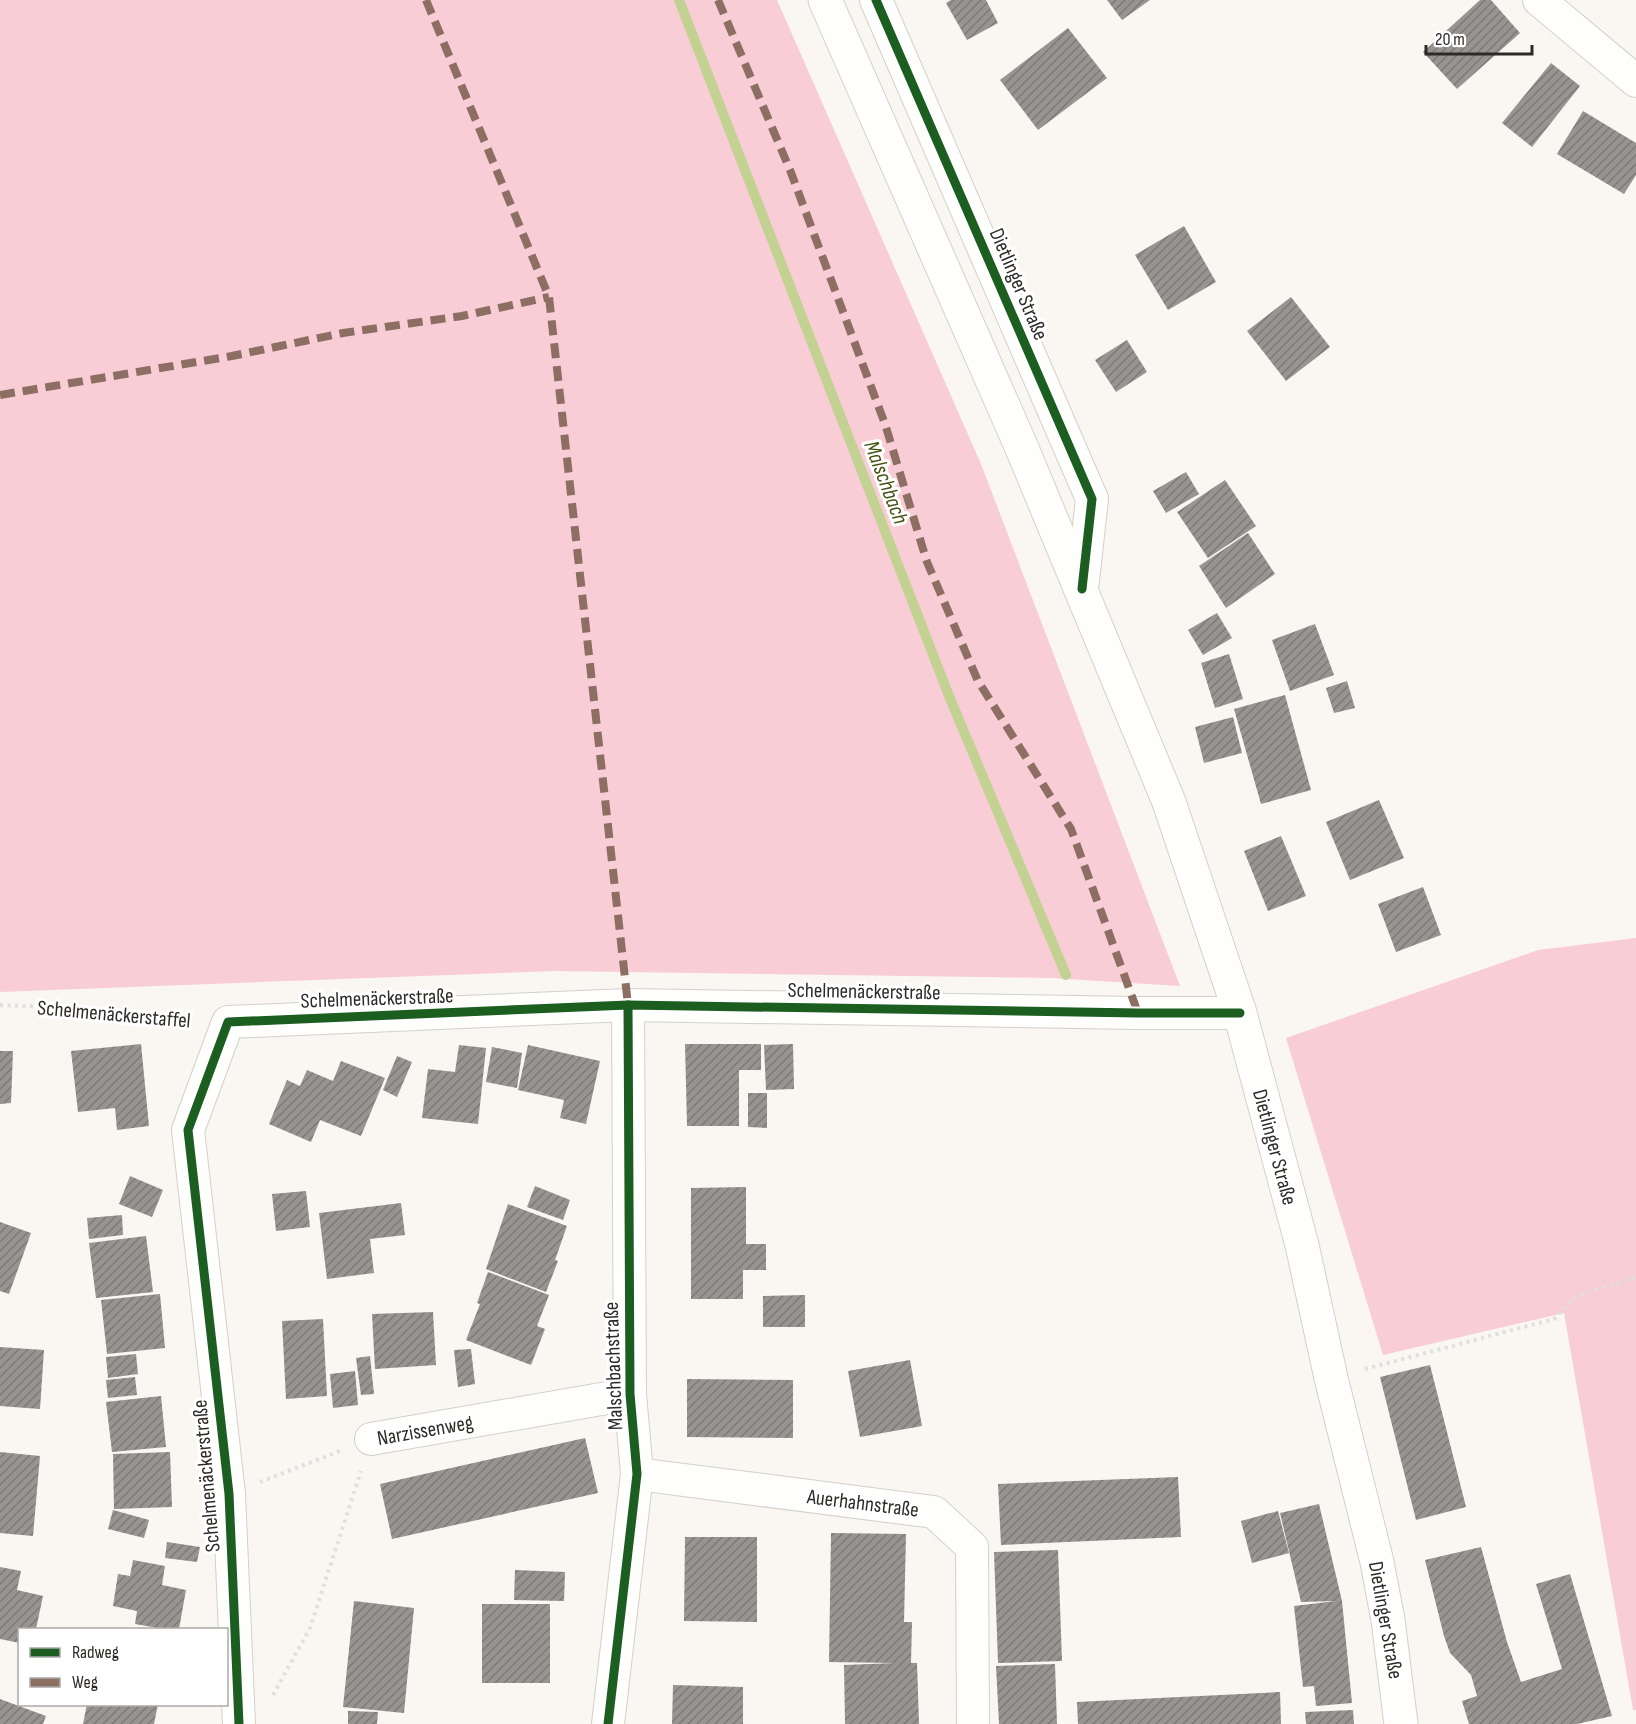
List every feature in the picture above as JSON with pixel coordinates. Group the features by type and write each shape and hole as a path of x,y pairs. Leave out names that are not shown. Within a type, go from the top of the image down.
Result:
{"main road":[{"name":"Dietlinger Straße","path":"825,0 1082,589 1169,802 1240,1012 1302,1245 1331,1378 1377,1563 1388,1620 1401,1724"}],"street":[{"name":"Dietlinger Straße","path":"876,0 1092,499 1082,589"},
{"path":"1539,0 1636,81"},
{"name":"Schelmenäckerstraße","path":"239,1724 229,1494 188,1130 228,1022 628,1005 1138,1013 1240,1012"},
{"name":"Malschbachstraße","path":"608,1724 637,1474 630,1394 628,1005"},
{"name":"Narzissenweg","path":"371,1439 630,1394"},
{"name":"Auerhahnstraße","path":"637,1474 934,1512 972,1546 973,1724"}],"path":[{"path":"1331,1378 1554,1319 1576,1296 1636,1277"},
{"path":"272,1695 310,1628 371,1439"}],"shaded area":[{"path":"0,0 777,0 981,464 1180,986 1051,978 554,971 0,992"},
{"path":"1636,938 1636,1710 1633,1710 1564,1313 1383,1355 1286,1038 1538,950"}],"building":[{"path":"951,0 986,0 998,23 967,40 946,3"},
{"path":"1107,0 1150,0 1122,20"},
{"path":"1480,0 1491,0 1520,33 1457,89 1423,52"},
{"path":"1068,28 1107,78 1038,130 1000,80"},
{"path":"1551,63 1580,86 1532,147 1502,123"},
{"path":"1583,111 1636,143 1636,175 1624,194 1557,154"},
{"path":"1184,226 1216,282 1168,310 1135,255"},
{"path":"1291,297 1330,347 1286,381 1247,331"},
{"path":"1127,340 1147,372 1116,392 1095,360"},
{"path":"1186,472 1199,494 1166,513 1153,491"},
{"path":"1225,480 1256,526 1208,558 1177,512"},
{"path":"1248,533 1275,574 1226,608 1199,566"},
{"path":"1217,613 1232,638 1203,655 1188,630"},
{"path":"1315,624 1334,675 1290,691 1272,640"},
{"path":"1229,654 1243,699 1215,708 1201,663"},
{"path":"1347,681 1355,708 1334,713 1326,688"},
{"path":"1285,695 1311,790 1261,804 1234,709"},
{"path":"1233,717 1242,753 1204,763 1195,727"},
{"path":"1379,800 1404,858 1350,880 1326,822"},
{"path":"1281,836 1306,896 1268,911 1244,851"},
{"path":"1423,887 1441,935 1396,952 1378,904"},
{"path":"141,1044 149,1126 117,1130 115,1108 78,1112 71,1051"},
{"path":"685,1044 761,1044 761,1070 739,1070 739,1126 687,1126"},
{"path":"793,1044 794,1089 766,1090 764,1045"},
{"path":"459,1045 486,1048 478,1124 422,1118 428,1069 455,1072"},
{"path":"528,1045 600,1061 586,1124 560,1118 564,1100 518,1090"},
{"path":"492,1047 522,1053 517,1088 486,1082"},
{"path":"0,1051 13,1051 11,1103 0,1104"},
{"path":"397,1056 412,1062 397,1097 383,1090"},
{"path":"341,1061 385,1078 361,1136 320,1120 311,1142 269,1124 287,1080 300,1086 307,1070 333,1081"},
{"path":"748,1093 767,1093 767,1128 748,1127"},
{"path":"130,1176 163,1190 152,1217 119,1204"},
{"path":"535,1186 570,1200 563,1220 527,1207"},
{"path":"746,1187 746,1244 766,1244 766,1270 743,1270 743,1299 691,1299 691,1188"},
{"path":"306,1191 310,1227 276,1231 272,1194"},
{"path":"401,1203 405,1235 370,1239 374,1273 327,1279 319,1213"},
{"path":"508,1204 567,1226 555,1260 558,1261 546,1292 486,1269"},
{"path":"122,1215 123,1235 89,1239 87,1218"},
{"path":"0,1222 31,1233 9,1294 0,1291"},
{"path":"146,1236 153,1292 96,1298 89,1243"},
{"path":"488,1272 549,1295 537,1326 545,1329 531,1365 466,1340 480,1304 477,1303"},
{"path":"160,1294 165,1348 107,1354 101,1300"},
{"path":"805,1295 805,1327 763,1327 763,1296"},
{"path":"433,1312 436,1365 375,1369 372,1314"},
{"path":"323,1319 327,1396 286,1399 282,1321"},
{"path":"0,1347 44,1350 40,1409 0,1406"},
{"path":"471,1349 475,1384 458,1387 454,1350"},
{"path":"136,1354 138,1374 108,1378 106,1357"},
{"path":"370,1356 374,1394 361,1395 356,1358"},
{"path":"910,1360 922,1426 860,1437 848,1371"},
{"path":"1430,1365 1466,1507 1416,1520 1380,1377"},
{"path":"355,1371 358,1405 333,1408 330,1374"},
{"path":"135,1377 137,1395 108,1398 106,1380"},
{"path":"687,1379 793,1380 793,1438 687,1437"},
{"path":"161,1396 166,1447 112,1452 106,1402"},
{"path":"585,1438 598,1493 392,1539 380,1484"},
{"path":"0,1452 40,1456 33,1536 0,1533"},
{"path":"170,1452 172,1507 114,1509 113,1454"},
{"path":"1178,1477 1181,1537 1001,1545 998,1484"},
{"path":"1319,1504 1342,1601 1352,1703 1316,1706 1314,1686 1303,1687 1294,1606 1336,1601 1301,1602 1280,1513"},
{"path":"113,1510 149,1520 144,1538 108,1529"},
{"path":"1278,1511 1289,1553 1252,1563 1241,1521"},
{"path":"831,1533 906,1534 904,1622 912,1622 911,1663 917,1663 919,1724 845,1724 844,1665 895,1663 829,1662"},
{"path":"685,1537 757,1537 757,1622 684,1621"},
{"path":"167,1542 200,1547 197,1562 165,1558"},
{"path":"1481,1547 1507,1642 1521,1682 1562,1669 1536,1584 1570,1574 1612,1716 1577,1724 1469,1724 1462,1701 1477,1696 1471,1675 1450,1653 1425,1560"},
{"path":"1058,1550 1062,1661 998,1663 994,1552"},
{"path":"133,1560 165,1566 162,1585 186,1590 179,1628 158,1628 135,1624 137,1611 113,1606 118,1574 130,1576"},
{"path":"0,1567 21,1571 17,1590 43,1596 36,1628 18,1628 18,1643 0,1639"},
{"path":"515,1570 565,1572 564,1601 514,1600"},
{"path":"354,1601 414,1608 404,1713 343,1707"},
{"path":"482,1604 550,1604 550,1683 482,1683"},
{"path":"1055,1664 1057,1724 999,1724 996,1666"},
{"path":"673,1685 743,1687 743,1724 672,1724"},
{"path":"1280,1692 1281,1724 1078,1724 1077,1702"},
{"path":"0,1699 46,1716 43,1724 0,1724"},
{"path":"87,1706 158,1706 154,1724 83,1724"},
{"path":"1353,1710 1354,1724 1306,1724 1305,1712"},
{"path":"348,1711 378,1712 377,1724 348,1724"}],"waterway":[{"name":"Malschbach","path":"679,0 949,696 1066,975"}],"marked path":[{"path":"426,0 549,297 628,1005"},
{"path":"718,0 790,170 885,424 927,562 978,681 1071,829 1138,1013"},
{"path":"0,395 232,356 343,333 462,316 549,297"}],"cycle path":[{"path":"876,0 1092,499 1082,589"},
{"path":"239,1724 229,1494 188,1130 228,1022 628,1005 1240,1013"},
{"path":"608,1724 637,1474 630,1394 628,1005"}]}
